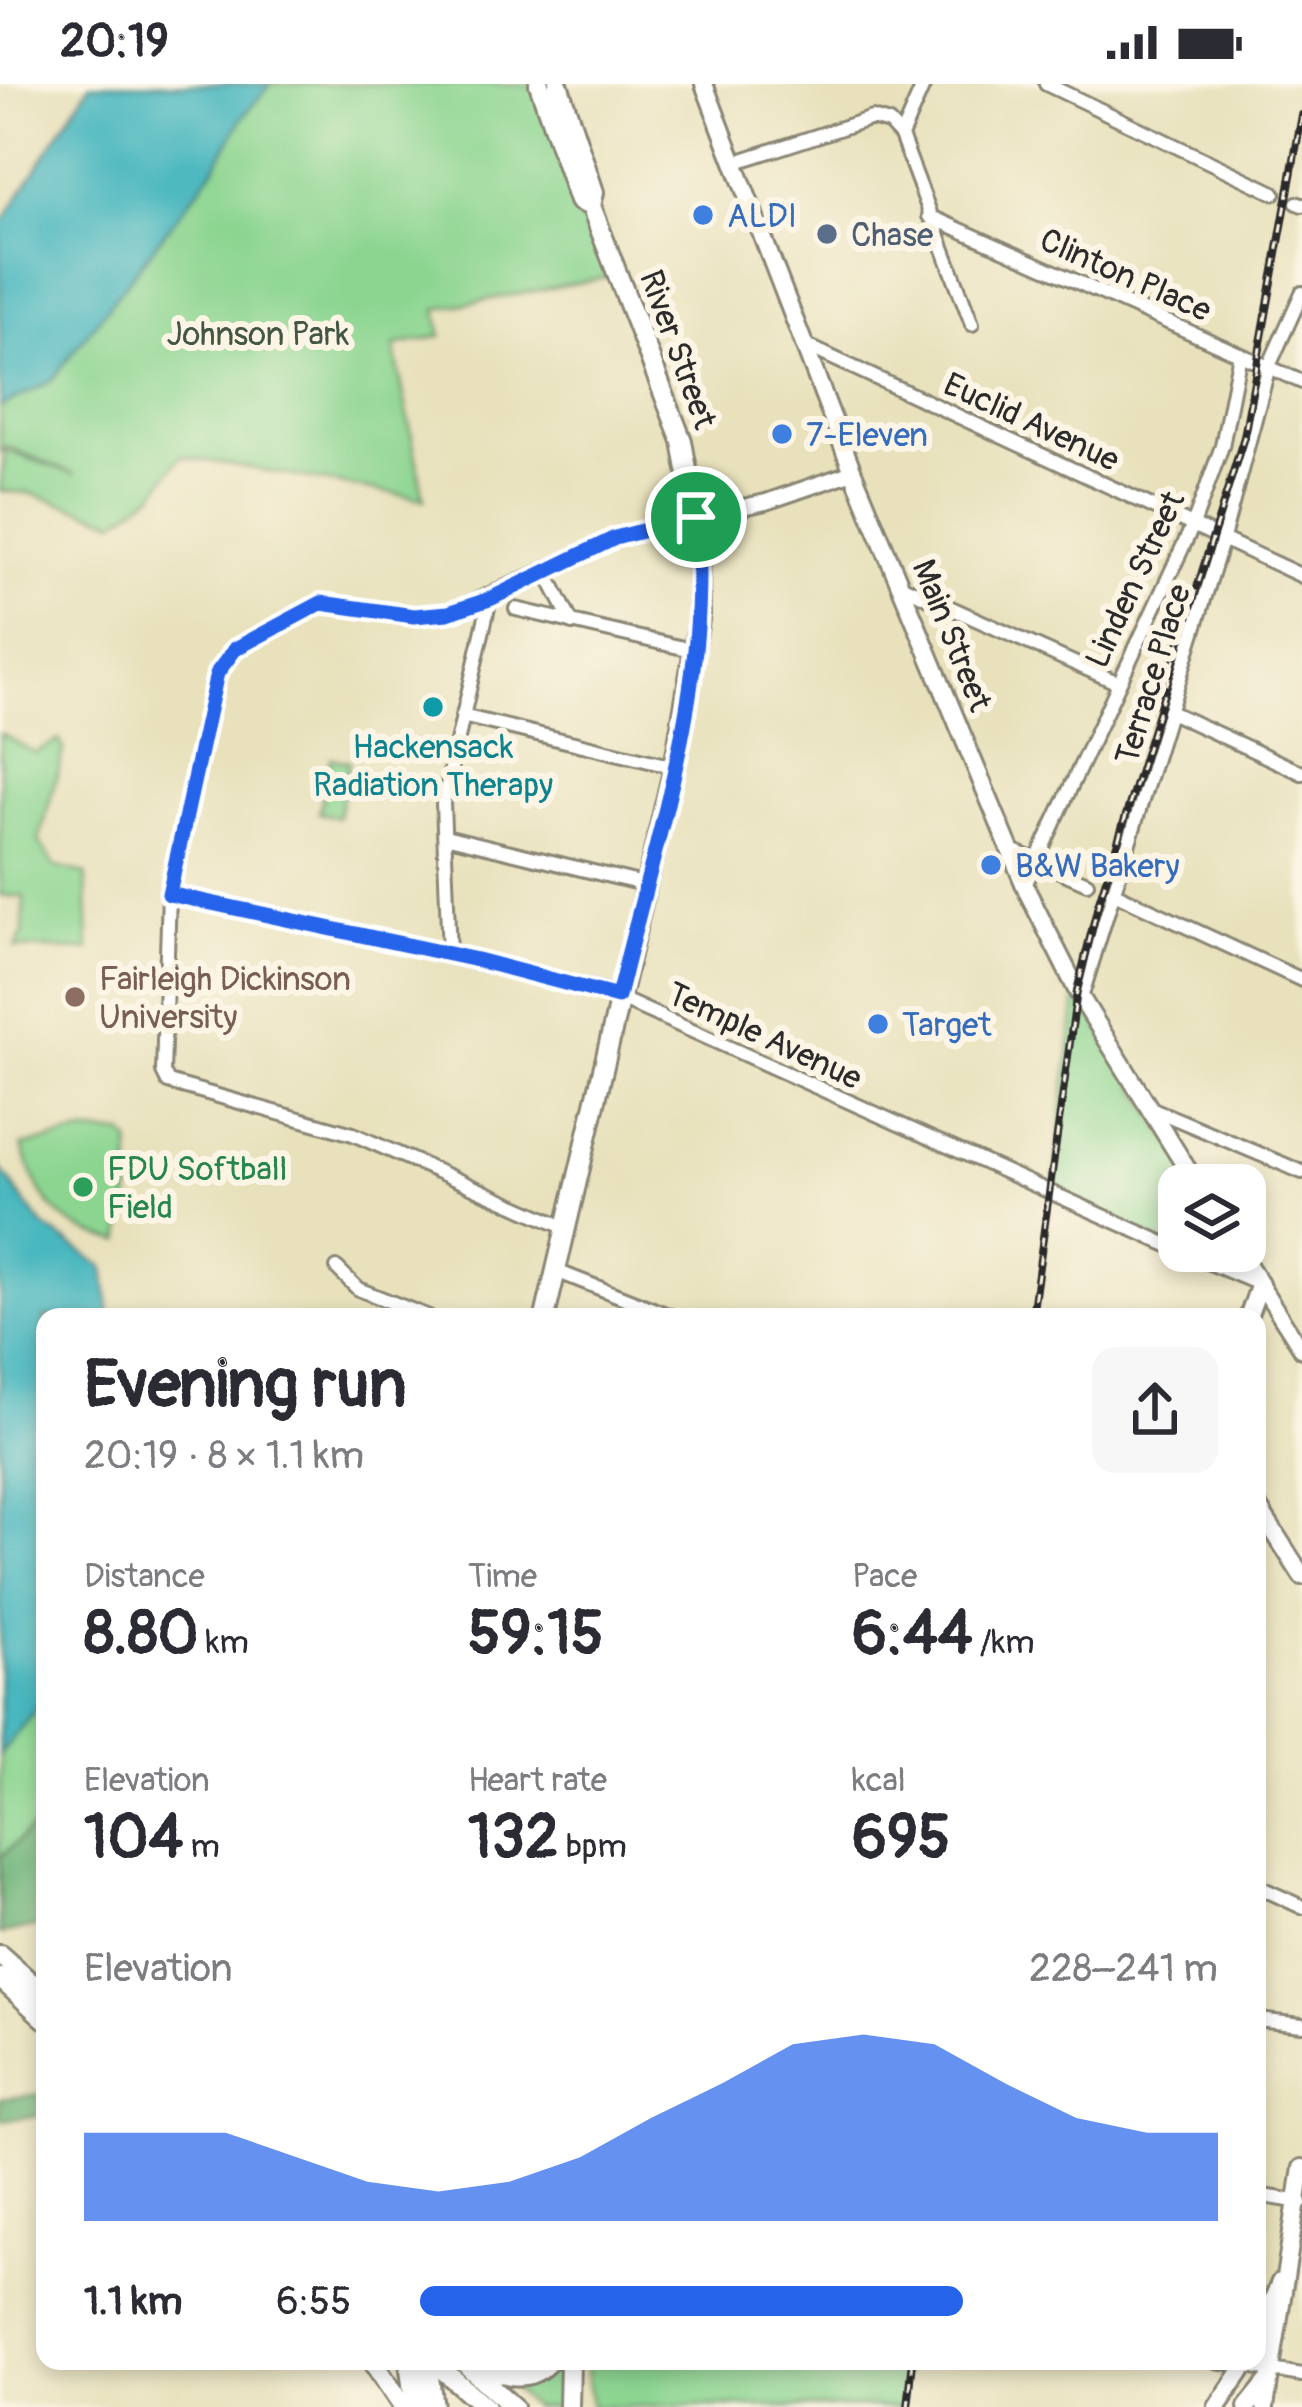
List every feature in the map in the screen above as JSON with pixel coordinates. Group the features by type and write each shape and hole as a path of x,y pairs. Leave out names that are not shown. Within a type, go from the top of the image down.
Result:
{"main road":[{"name":"River Street","path":"538,84 579,201 591,206"},
{"name":"River Street","path":"547,1308 674,767 696,651 696,517 675,414 591,206 594,192 558,84"},
{"name":"Main Street","path":"704,84 853,472 1024,886 1081,998 1184,1164"},
{"path":"1251,1308 1260,1284 1252,1272"},
{"path":"1266,1519 1302,1576"},
{"path":"0,1955 36,1987"},
{"path":"0,1978 36,2012"},
{"path":"1265,2407 1302,2168"},
{"path":"1266,2315 1284,2270"},
{"path":"378,2370 404,2407"},
{"path":"415,2407 419,2370"},
{"path":"430,2370 485,2407"},
{"path":"471,2370 513,2407"},
{"path":"497,2370 515,2377 539,2370"},
{"path":"569,2407 570,2370"},
{"path":"1217,2407 1242,2370"},
{"path":"1245,2407 1247,2370"},
{"path":"1245,2407 1272,2370"}],"street":[{"path":"901,136 924,84"},
{"path":"1046,84 1274,193"},
{"path":"733,163 872,118 889,123 901,136 972,324"},
{"name":"Clinton Place","path":"929,216 1302,382"},
{"path":"1269,366 1302,293"},
{"name":"Euclid Avenue","path":"805,345 1302,576"},
{"name":"Linden Street","path":"1024,886 1193,525 1222,446 1240,354"},
{"name":"Terrace Place","path":"1081,998 1222,538 1269,366"},
{"path":"566,1228 353,1134 168,1082 163,1072 169,894 217,673 235,649 321,603 428,616 490,599 618,537 766,502 853,472"},
{"path":"546,572 572,622"},
{"path":"899,584 1116,682"},
{"path":"449,954 443,803 490,599"},
{"path":"516,609 696,651"},
{"path":"1168,711 1302,773"},
{"path":"462,716 674,767"},
{"path":"445,836 647,885"},
{"path":"1009,849 1088,883"},
{"path":"1112,892 1302,980"},
{"name":"Temple Avenue","path":"169,894 449,954 618,997 1158,1241"},
{"path":"1147,1106 1302,1172"},
{"path":"337,1268 358,1289 406,1308"},
{"path":"556,1271 651,1308"},
{"name":"Temple Avenue","path":"1231,1272 1260,1284"},
{"path":"1260,1284 1302,1350"},
{"path":"1266,1890 1302,1907"},
{"path":"1266,2021 1302,2025"},
{"path":"1266,2196 1299,2202"},
{"path":"1266,2368 1302,2375"}],"green space":[{"name":"Johnson Park","path":"271,84 550,84 619,275 437,309 441,336 394,346 424,499 181,456 154,494 116,521 29,493 0,491 5,450 76,475 6,446 0,452 0,407 51,381 213,170 242,118"},
{"path":"0,733 35,753 59,740 64,749 39,841 55,867 86,874 89,950 15,948 23,933 24,897 0,895"},
{"path":"331,758 349,762 338,817 319,813"},
{"path":"1077,991 1184,1164 1158,1164 1158,1241 1052,1197"},
{"name":"FDU Softball Field","path":"84,1133 123,1134 130,1142 131,1188 121,1241 83,1230 55,1211 36,1183 22,1146"},
{"path":"36,1708 36,1824 0,1858 0,1754"},
{"path":"36,1824 36,1927 0,1934 0,1858"},
{"path":"36,2095 36,2116 0,2120 0,2099"},
{"path":"550,2370 563,2370 561,2407 533,2407 507,2383 535,2381"},
{"path":"586,2370 905,2370 900,2407 591,2407"}],"water":[{"path":"90,84 271,84 242,118 213,170 51,381 0,407 0,226"},
{"path":"0,1168 41,1224 104,1267 109,1308 36,1308 36,1708 0,1754"}],"railway":[{"path":"1033,1308 1077,991 1098,905 1244,437 1302,115"},
{"path":"908,2407 912,2370"}],"place":[{"name":"ALDI","path":"703,215"},
{"name":"Chase","path":"827,234"},
{"name":"7-Eleven","path":"782,434"},
{"name":"Hackensack Radiation Therapy","path":"433,707"},
{"name":"B&W Bakery","path":"991,865"},
{"name":"Fairleigh Dickinson University","path":"75,997"},
{"name":"Target","path":"878,1024"},
{"name":"FDU Softball Field","path":"83,1187"}],"route":[{"path":"696,517 700,614 690,693 618,997 477,960 169,894 217,673 235,649 321,603 414,616 448,613 490,599 615,538 696,517"}]}
